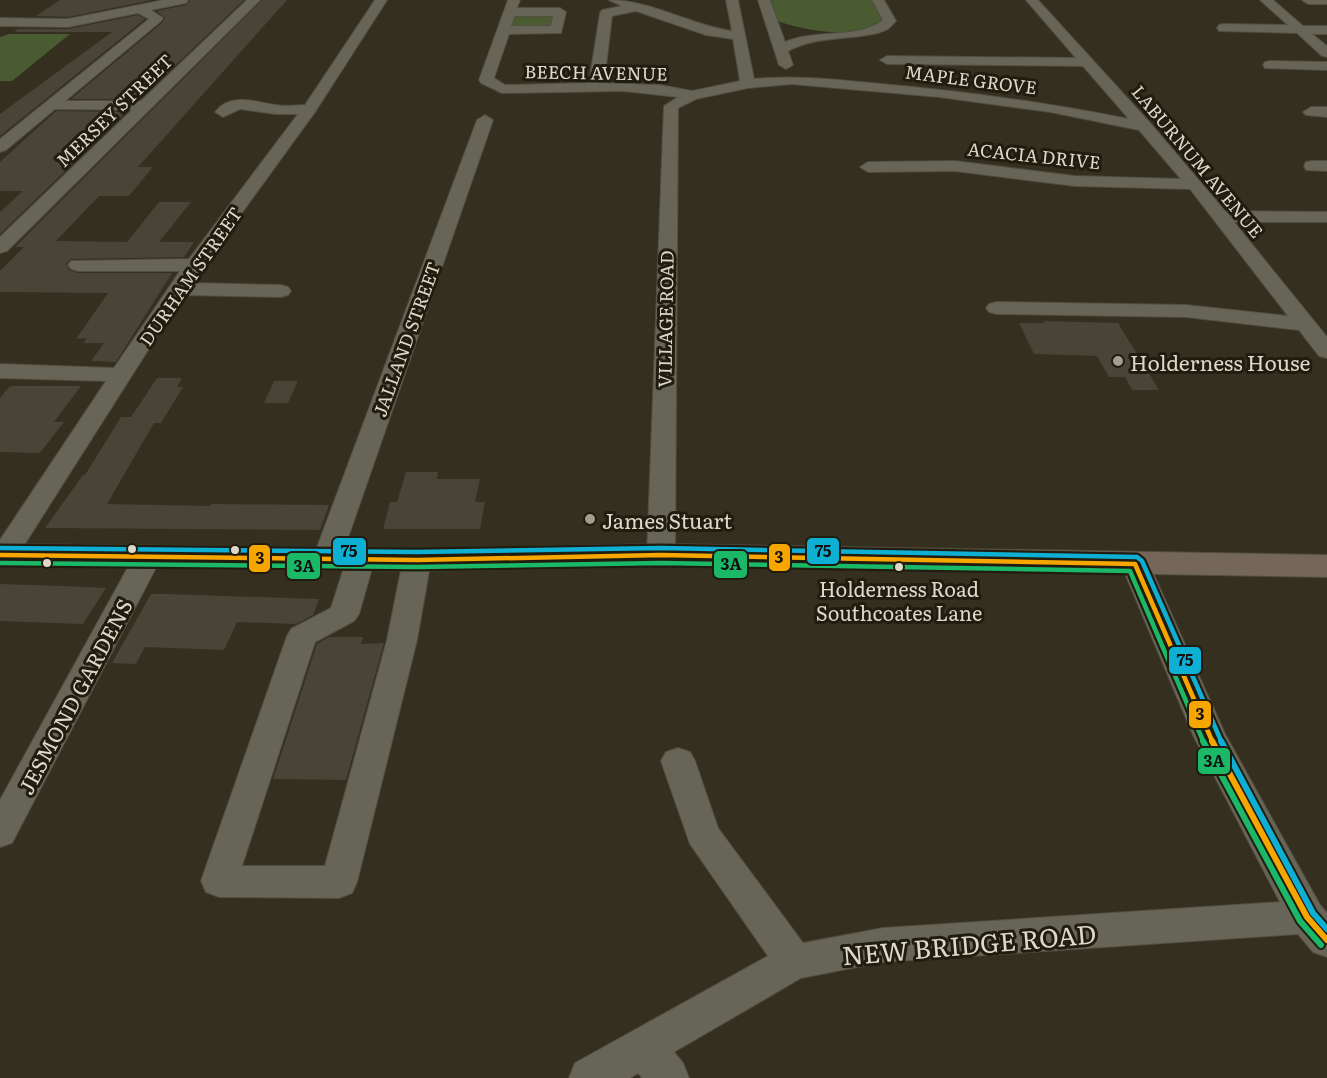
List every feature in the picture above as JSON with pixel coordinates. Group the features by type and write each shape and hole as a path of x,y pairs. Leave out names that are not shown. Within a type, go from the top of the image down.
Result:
{"highway":[{"path":"2,555 417,560 661,555 1327,566"}],"street":[{"path":"0,22 68,23 182,0"},
{"name":"MERSEY STREET","path":"0,247 254,0"},
{"name":"DURHAM STREET","path":"2,555 177,290 310,110 381,0"},
{"path":"615,0 633,8 711,32 740,36"},
{"path":"732,0 748,84"},
{"path":"764,0 791,80"},
{"path":"781,50 804,40 865,32 886,26 890,21 878,0"},
{"name":"LABURNUM AVENUE","path":"1032,0 1195,184 1327,351"},
{"path":"1266,0 1327,53"},
{"path":"1308,0 1327,0"},
{"path":"503,30 557,30 560,12 512,6"},
{"name":"BEECH AVENUE","path":"512,6 486,80 502,88 596,87 660,90 692,95 748,84 791,80"},
{"path":"596,87 606,13 633,8"},
{"path":"0,147 157,18 140,9"},
{"path":"770,22 791,29 831,35"},
{"path":"1223,28 1327,30"},
{"path":"887,60 1088,62"},
{"path":"1270,65 1327,66"},
{"name":"MAPLE GROVE","path":"791,80 939,93 1050,108 1146,127"},
{"name":"VILLAGE ROAD","path":"661,555 671,106 692,95"},
{"path":"223,112 232,104 264,105 272,109 310,110"},
{"path":"51,105 147,106"},
{"name":"JALLAND STREET","path":"327,558 485,120"},
{"name":"ACACIA DRIVE","path":"868,167 955,166 1075,181 1195,184"},
{"path":"1221,216 1327,217"},
{"path":"78,265 196,266"},
{"path":"177,290 281,291"},
{"path":"996,308 1186,311 1306,324"},
{"path":"0,371 122,375"},
{"name":"JESMOND GARDENS","path":"0,833 147,558"},
{"path":"361,558 344,614 303,636 219,881 339,882 402,640 417,560"},
{"path":"1135,564 1209,735 1317,928"},
{"path":"678,761 702,834 794,962"},
{"name":"NEW BRIDGE ROAD","path":"590,1078 656,1062 794,962 883,945 1317,928"}],"green space":[{"path":"771,0 871,0 883,20 861,31 831,32 801,28 777,21"},
{"path":"515,14 554,14 550,28 511,28"},
{"path":"9,34 70,34 12,81 0,81 0,37"}],"building":[{"path":"60,0 152,0 68,17 36,16"},
{"path":"190,0 244,0 140,99 71,99 162,23 165,18 157,11 186,5"},
{"path":"262,0 287,0 138,167 153,167 129,196 99,196 56,241 127,242 159,202 191,202 159,242 194,242 184,257 71,259 66,264 69,270 78,273 172,273 116,362 91,361 104,343 83,343 87,338 76,339 108,293 0,292 0,271 24,247 15,247"},
{"path":"138,15 145,19 0,136 0,114 112,32 14,32 18,29 68,29"},
{"path":"56,111 126,112 0,234 0,212 23,191 0,191 0,162"},
{"name":"Holderness House","path":"1043,321 1118,323 1159,390 1132,390 1125,377 1109,377 1097,356 1034,354 1019,323 1045,323"},
{"path":"157,378 182,378 177,387 183,387 161,423 154,423 107,504 329,505 320,530 45,528 85,475 121,417 131,417"},
{"path":"274,381 298,381 288,403 264,403"},
{"path":"10,386 81,386 54,422 64,422 40,453 0,452 0,398"},
{"path":"406,472 438,472 437,479 480,479 475,502 485,502 480,529 383,529 390,502 397,502"},
{"path":"0,584 106,588 83,624 0,621"},
{"path":"151,594 319,599 313,615 296,624 237,622 224,650 145,647 136,664 112,663"},
{"path":"329,637 363,637 361,644 384,643 346,780 273,779 317,644"}],"transit line":[{"name":"75","path":"0,548 417,552 661,548 1137,557 1142,561 1216,732 1313,913 1327,929"},
{"name":"3","path":"0,555 417,560 661,555 1135,564 1209,735 1307,917 1327,940"},
{"name":"3A","path":"0,563 417,567 661,563 1130,571 1202,739 1300,921 1321,945"}],"place":[{"name":"Holderness House","path":"1118,361"},
{"name":"James Stuart","path":"590,519"},
{"name":"Holderness Road Southcoates Lane","path":"899,567"}]}
